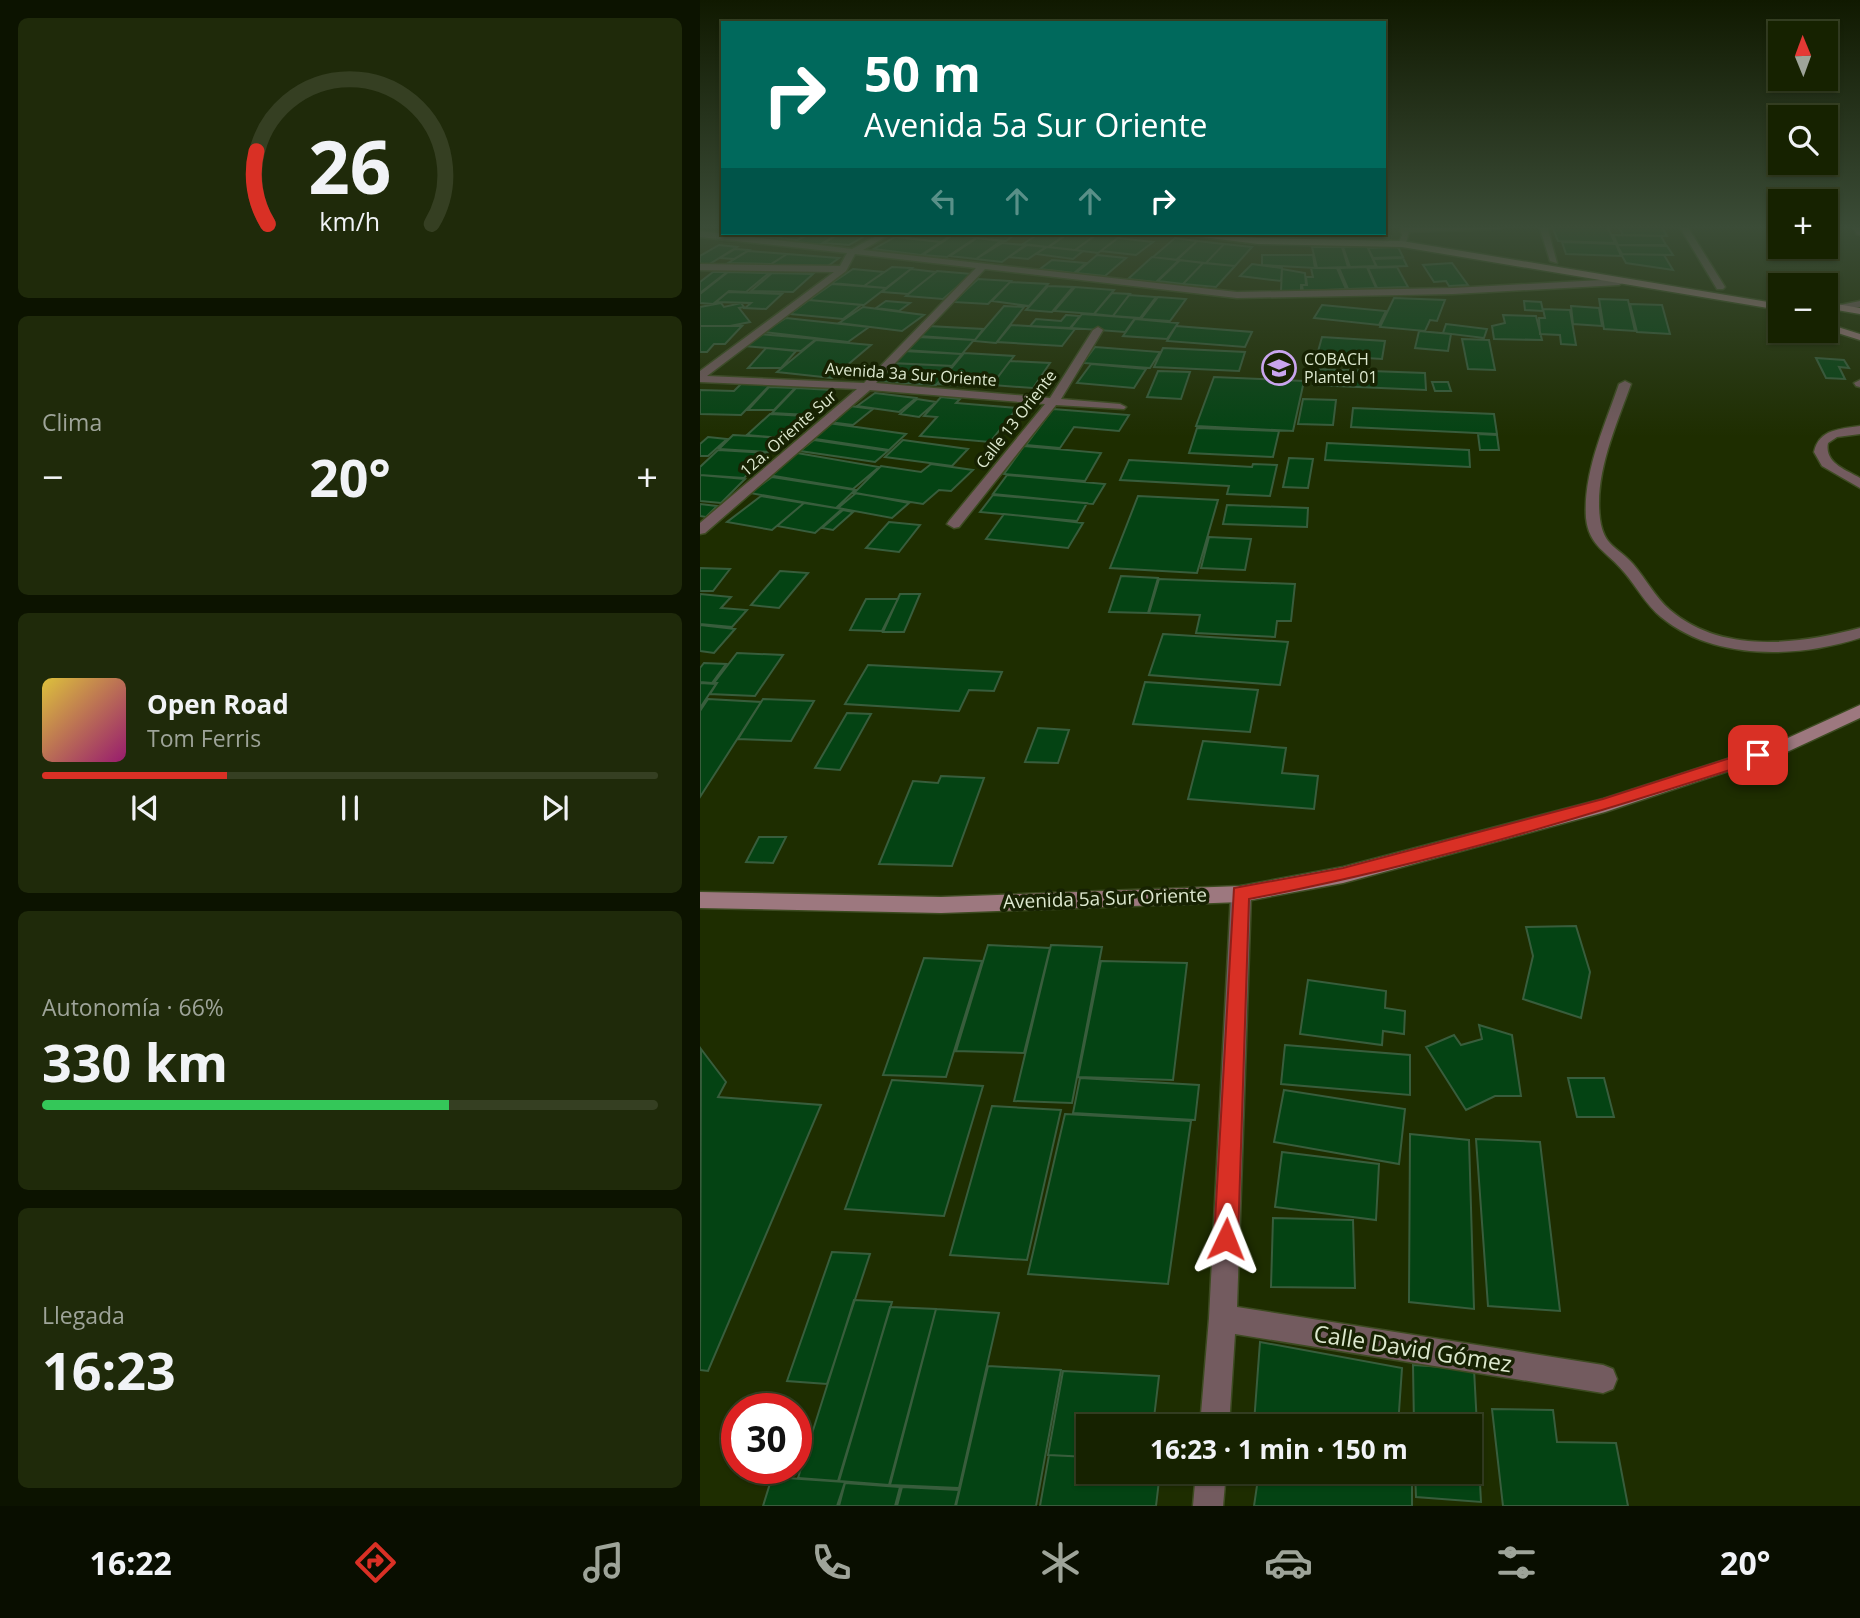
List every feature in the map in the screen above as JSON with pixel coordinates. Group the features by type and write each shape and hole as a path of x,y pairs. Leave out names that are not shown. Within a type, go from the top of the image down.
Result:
{"main road":[{"path":"1662,296 1768,315"},
{"path":"1711,296 1768,305"},
{"path":"1838,307 1860,311"},
{"path":"1838,317 1860,320"},
{"path":"1838,330 1860,337"},
{"name":"Avenida 5a Sur Oriente","path":"700,900 941,905 1241,894 1343,875 1605,805 1783,747 1860,711"}],"street":[{"path":"700,377 807,296"},
{"name":"12a. Oriente Sur","path":"700,530 867,386 954,296"},
{"path":"1838,305 1860,304"},
{"name":"Calle 13 Oriente","path":"954,524 1054,400 1097,331"},
{"name":"Avenida 3a Sur Oriente","path":"700,377 867,386 1119,407"},
{"path":"1625,384 1598,468 1593,520 1597,537 1607,551 1627,565 1648,597 1669,617 1689,628 1731,642 1806,646 1838,642 1860,633"},
{"path":"1860,429 1833,434 1822,442 1820,452 1826,463 1860,484"},
{"path":"1215,1414 1223,1318 1241,894"},
{"name":"Calle David Gómez","path":"1223,1318 1603,1378"},
{"path":"1208,1506 1209,1484"}],"building":[{"path":"700,296 723,296 713,304 700,303"},
{"path":"723,296 780,296 766,309 745,308 751,303 716,302"},
{"path":"814,296 875,296 864,305 809,300"},
{"path":"909,296 946,296 943,299"},
{"path":"959,296 996,296 988,304 953,302"},
{"path":"996,296 1037,296 1029,306 992,301"},
{"path":"1039,296 1065,296 1052,312 1026,310"},
{"path":"1067,296 1109,296 1094,314 1054,311"},
{"path":"1109,296 1128,296 1113,316 1094,314"},
{"path":"1128,296 1156,297 1140,318 1113,316"},
{"path":"1158,297 1186,299 1170,321 1141,319"},
{"path":"1394,298 1445,300 1437,321 1430,320 1425,331 1380,327"},
{"path":"1599,299 1628,300 1635,331 1604,329"},
{"path":"809,300 861,305 843,319 790,314"},
{"path":"886,301 910,303 899,311 876,308"},
{"path":"1524,301 1541,302 1543,311 1525,310"},
{"path":"721,303 724,307 741,303 744,307 739,308 750,322 730,326 700,326 700,307"},
{"path":"1630,304 1662,305 1670,334 1637,332"},
{"path":"1322,305 1386,311 1379,325 1314,318"},
{"path":"1004,306 1024,307 996,343 974,341"},
{"path":"1571,306 1599,308 1602,326 1573,324"},
{"path":"863,307 924,315 902,331 839,323"},
{"path":"1543,309 1570,310 1576,345 1561,344 1560,335 1540,334 1539,318 1545,318"},
{"path":"1082,314 1135,318 1125,332 1071,328"},
{"path":"1066,315 1080,316 1070,328 1030,326 1036,319 1061,321"},
{"path":"1503,315 1536,316 1542,340 1494,339 1492,326 1505,323"},
{"path":"786,318 869,327 848,342 764,332"},
{"path":"1135,319 1178,323 1167,339 1123,336"},
{"path":"1446,324 1487,329 1484,338 1443,333"},
{"path":"1011,325 1075,329 1062,346 997,342"},
{"path":"700,326 742,326 725,344 714,344 707,352 700,352"},
{"path":"928,326 983,329 975,340 919,336"},
{"path":"1176,326 1252,332 1245,347 1167,341"},
{"path":"1419,331 1451,334 1448,351 1415,348"},
{"path":"760,334 816,339 801,351 744,346"},
{"path":"918,337 974,340 962,354 905,350"},
{"path":"1322,337 1385,341 1382,359 1317,355"},
{"path":"1462,339 1489,340 1495,370 1468,369"},
{"path":"816,340 871,345 832,378 777,372"},
{"path":"1095,347 1160,352 1150,368 1083,363"},
{"path":"766,348 796,351 781,368 748,368"},
{"path":"1163,348 1245,352 1239,371 1154,367"},
{"path":"903,351 962,354 952,366 892,363"},
{"path":"964,353 1014,356 990,387 938,384"},
{"path":"1816,358 1844,360 1849,368 1839,367 1845,379 1826,378"},
{"path":"1010,361 1050,363 1033,388 992,385"},
{"path":"892,363 952,366 936,385 875,381"},
{"path":"1091,364 1146,369 1134,388 1077,383"},
{"path":"1316,369 1425,373 1426,390 1313,385"},
{"path":"1158,371 1190,372 1181,399 1147,397"},
{"path":"1214,377 1304,381 1293,431 1196,426"},
{"path":"1432,382 1448,382 1451,391 1435,391"},
{"path":"742,383 771,384 741,415 700,414 700,390 734,391"},
{"path":"769,387 795,388 774,410 748,410"},
{"path":"796,388 832,390 809,415 772,413"},
{"path":"875,393 916,398 899,412 857,406"},
{"path":"941,397 960,399 956,403 1017,408 990,442 920,436 937,417 924,416"},
{"path":"917,399 936,402 919,417 900,414"},
{"path":"1303,399 1336,400 1333,425 1298,424"},
{"path":"850,406 873,409 853,425 829,422"},
{"path":"1353,408 1494,414 1497,434 1351,427"},
{"path":"1053,409 1129,415 1119,431 1074,427 1060,448 1026,445"},
{"path":"770,414 805,416 782,438 747,435"},
{"path":"828,423 906,434 889,450 809,438"},
{"path":"1197,428 1279,431 1273,457 1189,453"},
{"path":"1478,434 1497,435 1499,450 1480,450"},
{"path":"733,435 783,438 769,452 719,449"},
{"path":"708,437 727,439 708,456 700,456 700,444"},
{"path":"814,440 888,451 875,462 800,451"},
{"path":"903,440 968,449 952,466 885,457"},
{"path":"1327,443 1469,450 1470,467 1325,460"},
{"path":"1024,446 1101,453 1085,481 1004,474"},
{"path":"718,450 768,453 744,478 700,475 700,467"},
{"path":"797,453 879,467 853,489 768,475"},
{"path":"1289,458 1313,459 1308,488 1283,487"},
{"path":"1129,460 1252,467 1253,464 1277,465 1270,496 1227,494 1229,486 1120,480"},
{"path":"931,464 973,470 951,491 939,490 923,504 854,493 881,466 921,472"},
{"path":"700,475 745,479 721,503 700,501"},
{"path":"1007,475 1105,484 1093,504 993,494"},
{"path":"772,477 855,490 836,508 750,493"},
{"path":"856,493 909,503 892,518 838,508"},
{"path":"993,495 1087,503 1077,521 980,512"},
{"path":"761,496 804,503 772,530 727,522"},
{"path":"1138,496 1218,500 1197,573 1110,568"},
{"path":"804,503 842,509 815,533 777,526"},
{"path":"700,504 717,506 706,517 700,516"},
{"path":"1227,505 1308,508 1307,527 1223,524"},
{"path":"843,510 853,512 833,530 822,528"},
{"path":"1004,514 1083,523 1068,548 986,539"},
{"path":"889,522 920,525 899,552 866,548"},
{"path":"1209,537 1251,539 1245,570 1201,568"},
{"path":"700,568 730,569 713,591 700,591"},
{"path":"780,571 808,573 779,608 751,605"},
{"path":"1121,576 1158,578 1148,613 1109,612"},
{"path":"1159,579 1295,584 1291,621 1277,621 1275,637 1196,633 1200,615 1149,613"},
{"path":"700,594 731,597 721,608 747,610 732,627 700,624"},
{"path":"900,594 920,594 904,632 883,632"},
{"path":"866,599 898,599 882,631 850,630"},
{"path":"700,625 735,629 714,653 700,651"},
{"path":"1163,634 1288,642 1280,685 1149,675"},
{"path":"737,653 783,655 755,696 710,694 717,683 714,683"},
{"path":"704,663 726,664 712,683 700,682 700,668"},
{"path":"868,665 1002,672 994,691 969,690 959,711 845,704"},
{"path":"1145,682 1258,690 1250,732 1133,724"},
{"path":"700,683 716,684 700,708"},
{"path":"708,699 761,702 700,797 700,711"},
{"path":"763,699 814,701 791,741 738,739"},
{"path":"847,713 871,714 840,770 815,768"},
{"path":"1038,728 1069,730 1058,763 1025,762"},
{"path":"1203,741 1286,748 1282,773 1318,776 1314,809 1188,799"},
{"path":"941,776 984,778 952,866 879,864 913,781 938,783"},
{"path":"759,837 786,837 773,863 746,862"},
{"path":"1576,926 1590,972 1581,1018 1523,999 1533,956 1526,927"},
{"path":"988,945 1050,948 1024,1053 956,1051"},
{"path":"1051,945 1102,947 1072,1103 1014,1101"},
{"path":"924,958 982,961 946,1077 883,1075"},
{"path":"1101,961 1187,963 1173,1080 1078,1077"},
{"path":"1308,980 1386,991 1385,1008 1405,1011 1404,1034 1383,1031 1382,1045 1300,1034"},
{"path":"1479,1025 1512,1035 1521,1096 1495,1096 1466,1110 1426,1047 1454,1035 1461,1045 1482,1039"},
{"path":"1285,1045 1410,1055 1410,1095 1281,1084"},
{"path":"701,1049 726,1082 718,1097 821,1105 708,1371 700,1370"},
{"path":"1080,1078 1199,1085 1195,1120 1073,1113"},
{"path":"1568,1078 1604,1078 1614,1117 1577,1117"},
{"path":"892,1080 983,1086 944,1216 845,1209"},
{"path":"1284,1090 1405,1109 1399,1164 1274,1142"},
{"path":"992,1106 1061,1110 1027,1260 950,1255"},
{"path":"1065,1114 1191,1121 1168,1284 1028,1274"},
{"path":"1410,1134 1469,1140 1474,1309 1409,1302"},
{"path":"1476,1139 1540,1142 1560,1311 1488,1306"},
{"path":"1282,1152 1379,1164 1376,1220 1275,1207"},
{"path":"1273,1218 1353,1220 1355,1288 1271,1287"},
{"path":"832,1252 870,1254 827,1384 787,1381"},
{"path":"854,1300 892,1302 838,1481 812,1479 812,1434"},
{"path":"890,1307 936,1309 889,1485 839,1481"},
{"path":"936,1309 999,1313 959,1488 890,1485"},
{"path":"1260,1342 1402,1368 1399,1414 1255,1414"},
{"path":"1413,1365 1474,1369 1476,1414 1414,1414"},
{"path":"988,1366 1061,1370 1036,1506 956,1506"},
{"path":"1063,1371 1159,1376 1154,1414 1076,1414 1076,1456 1048,1455"},
{"path":"1492,1409 1553,1410 1557,1442 1616,1443 1628,1506 1503,1506"},
{"path":"1049,1455 1076,1456 1076,1484 1159,1484 1156,1506 1040,1506"},
{"path":"812,1480 845,1482 837,1506 763,1506 770,1484 812,1484"},
{"path":"845,1483 900,1487 895,1506 839,1506"},
{"path":"1257,1484 1412,1484 1412,1506 1254,1506"},
{"path":"1415,1484 1480,1484 1481,1502 1416,1497"},
{"path":"902,1487 959,1490 955,1506 897,1506"}],"place":[{"name":"COBACH Plantel 01","path":"1279,368"}],"route":[{"path":"1226,1239 1241,894 1343,875 1605,805 1758,755"}]}
